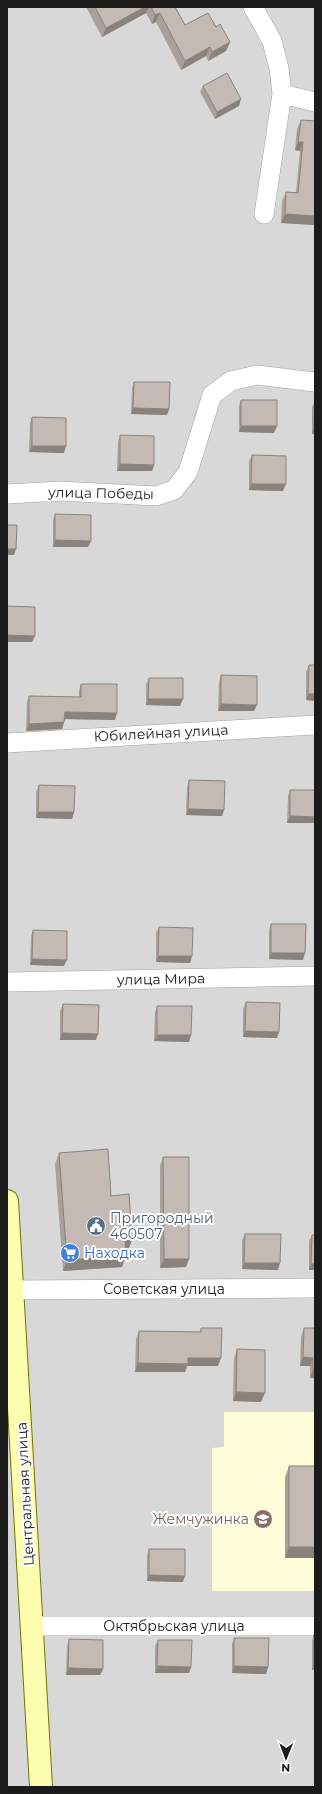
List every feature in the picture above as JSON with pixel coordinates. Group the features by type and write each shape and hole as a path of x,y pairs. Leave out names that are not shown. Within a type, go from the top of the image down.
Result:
{"street":[{"path":"253,7 272,41 279,68 282,94 264,214"},
{"path":"282,94 315,102"},
{"name":"улица Победы","path":"7,494 60,491 156,496 174,490 188,472 212,395 231,381 257,375 315,382"},
{"name":"Юбилейная улица","path":"7,743 315,725"},
{"name":"улица Мира","path":"7,982 315,976"},
{"name":"Центральная улица","path":"7,1202 41,1787"},
{"name":"Советская улица","path":"13,1290 315,1288"},
{"name":"Октябрьская улица","path":"32,1626 315,1626"}],"shaded area":[{"path":"7,7 315,7 315,1787 7,1787"},
{"name":"Жемчужинка","path":"224,1412 315,1412 315,1591 212,1591 212,1448 224,1447"}],"building":[{"path":"95,7 145,7 106,28"},
{"path":"151,7 175,7 185,25 208,13 216,27 220,24 230,42 212,52 210,47 185,61 160,13 155,15"},
{"path":"227,73 241,99 217,112 203,86"},
{"path":"301,120 315,121 315,216 285,214 286,192 298,193 303,142 298,142"},
{"path":"134,382 170,382 169,409 133,408"},
{"path":"241,400 277,400 277,426 241,426"},
{"path":"315,401 315,427 314,427"},
{"path":"32,417 66,418 66,446 32,446"},
{"path":"120,435 154,436 154,465 120,464"},
{"path":"252,455 286,456 286,484 251,484"},
{"path":"55,514 91,515 91,541 55,540"},
{"path":"7,525 17,525 16,549 7,549"},
{"path":"7,606 35,607 35,636 7,635"},
{"path":"309,665 315,665 315,694 308,694"},
{"path":"221,675 257,676 257,705 221,704"},
{"path":"149,678 183,678 183,699 148,699"},
{"path":"81,684 117,684 117,713 65,712 64,722 29,724 29,696 81,697"},
{"path":"189,780 225,781 224,810 188,809"},
{"path":"39,785 75,786 74,812 38,812"},
{"path":"290,790 315,790 315,817 290,816"},
{"path":"271,924 306,924 305,953 271,953"},
{"path":"159,927 193,928 192,956 158,956"},
{"path":"33,930 67,931 67,960 32,959"},
{"path":"246,1002 280,1003 279,1032 245,1031"},
{"path":"63,1004 99,1005 98,1034 62,1033"},
{"path":"157,1006 192,1006 191,1035 157,1035"},
{"path":"108,1149 111,1196 129,1194 132,1240 125,1240 126,1256 67,1260 59,1153"},
{"path":"163,1157 189,1157 189,1259 164,1259"},
{"path":"245,1234 281,1234 280,1263 244,1263"},
{"path":"312,1235 315,1235 315,1264 311,1264"},
{"path":"201,1328 222,1328 221,1358 188,1358 188,1364 138,1363 139,1331 201,1332"},
{"path":"304,1328 315,1328 315,1369 313,1369 313,1358 303,1357"},
{"path":"237,1349 265,1350 265,1393 236,1392"},
{"path":"289,1466 315,1466 315,1547 289,1547"},
{"path":"149,1549 185,1549 185,1576 149,1575"},
{"path":"315,1634 315,1663 314,1663"},
{"path":"234,1638 269,1638 268,1667 234,1666"},
{"path":"69,1639 103,1640 103,1669 68,1668"},
{"path":"158,1640 192,1640 191,1667 157,1666"}],"place":[{"name":"Пригородный 460507","path":"96,1226"},
{"name":"Находка","path":"70,1253"},
{"name":"Жемчужинка","path":"263,1519"}]}
